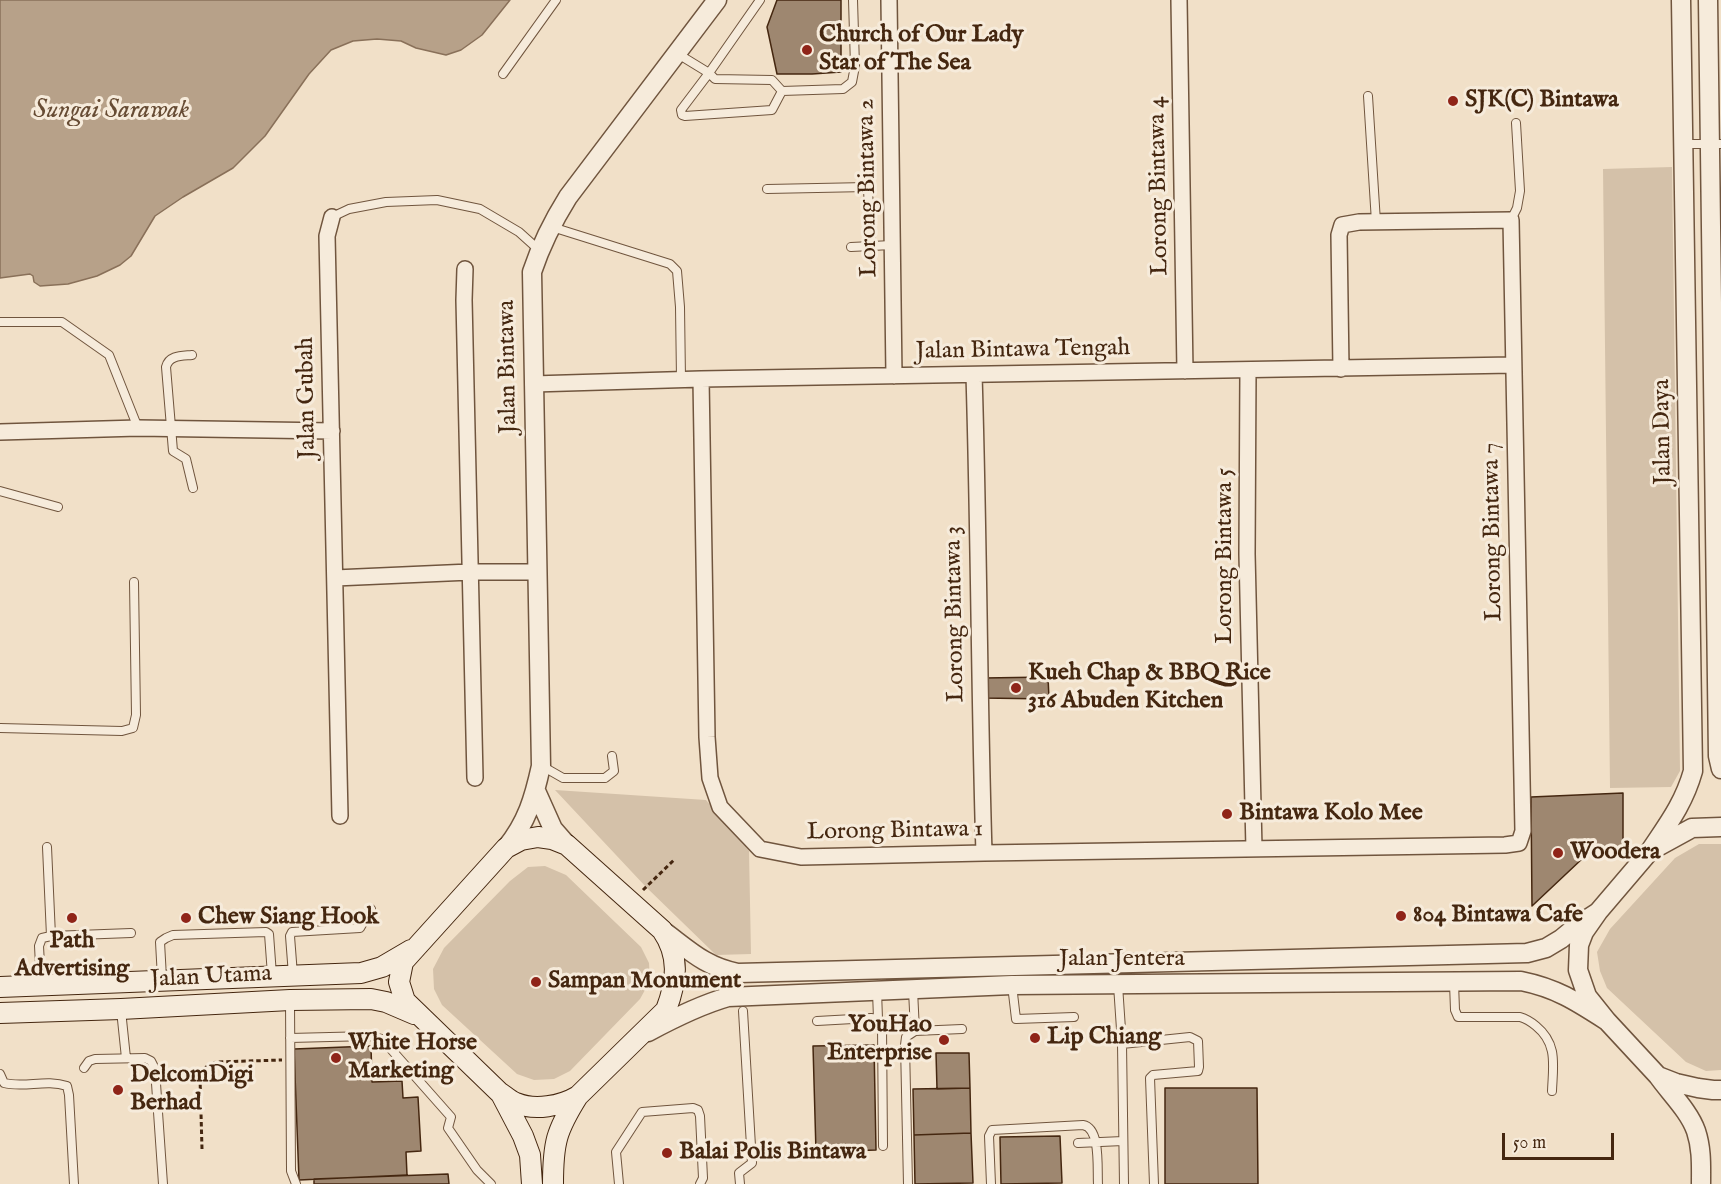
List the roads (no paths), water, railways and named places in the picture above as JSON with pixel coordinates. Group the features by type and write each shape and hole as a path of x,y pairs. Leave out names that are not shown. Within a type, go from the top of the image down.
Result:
{"main road":[{"path":"538,837 567,845 662,930 670,941 674,956 676,975 666,1010 578,1096 566,1103 547,1107 515,1103 499,1092 405,1001 399,982 403,962 506,848 521,840 538,837"},
{"name":"Jalan Utama","path":"0,987 361,973 382,967 418,946"},
{"name":"Jalan Utama","path":"0,1013 290,1000 371,999 386,1002 422,1017"},
{"path":"499,1092 523,1136 530,1155 532,1184"},
{"path":"553,1184 553,1155 558,1132 578,1096"}],"street":[{"name":"Jalan Bintawa","path":"506,848 525,821 536,791 541,766 532,272 550,226 568,197 717,0"},
{"name":"Lorong Bintawa 2","path":"889,0 894,376"},
{"name":"Lorong Bintawa 4","path":"1179,0 1185,371"},
{"name":"Jalan Daya","path":"1650,851 1688,791 1693,771 1681,0"},
{"name":"Jalan Daya","path":"1707,0 1715,145 1715,509 1718,756 1721,769"},
{"name":"Jalan Gubah","path":"332,217 327,236 340,816"},
{"path":"1341,369 1339,235 1342,225 1359,222 1510,220"},
{"name":"Lorong Bintawa 7","path":"1510,220 1523,831 1519,843"},
{"path":"465,269 476,778"},
{"name":"Jalan Bintawa Tengah","path":"533,384 681,379 1513,365"},
{"name":"Lorong Bintawa 5","path":"1248,370 1247,554 1254,849"},
{"name":"Lorong Bintawa 3","path":"974,375 984,853"},
{"name":"Lorong Bintawa 1","path":"701,379 707,737 710,778 720,807 760,849 801,857 1519,843"},
{"path":"0,432 138,428 332,431"},
{"path":"1690,555 1698,528 1704,517 1715,509"},
{"path":"335,578 470,572 536,572"},
{"path":"536,791 553,830 567,845"},
{"path":"1701,1184 1701,1152 1695,1130 1688,1116 1658,1076 1606,1021 1587,996 1578,970 1580,945 1584,932 1650,851 1692,828 1721,827"},
{"name":"Jalan Jentera","path":"662,930 705,963 721,970 738,973 1527,953 1546,948 1598,912"},
{"name":"Jalan Jentera","path":"637,1038 710,1002 728,997 1012,985 1521,981 1554,990 1606,1021"},
{"path":"1658,1076 1698,1088 1721,1090"}],"lane":[{"path":"504,75 556,0"},
{"path":"760,0 681,110 682,115 772,111 782,91"},
{"path":"677,53 715,79 772,80 782,91 843,89 852,82 855,66 853,0"},
{"path":"1368,96 1376,222"},
{"path":"1510,220 1517,208 1520,191 1516,123"},
{"path":"1683,144 1715,145"},
{"path":"767,189 867,187 871,246"},
{"path":"332,217 349,209 386,202 437,200 480,209 519,232 539,250"},
{"path":"550,226 670,264 677,271 681,379"},
{"path":"851,246 892,245"},
{"path":"0,322 62,322 102,349 109,355 138,428"},
{"path":"192,355 173,357 167,362 166,368 173,451 186,459 193,488"},
{"path":"0,490 58,507"},
{"path":"0,728 122,731 133,728 136,715 134,582"},
{"path":"541,766 563,778 606,778 614,771 612,756"},
{"path":"47,847 51,936"},
{"path":"293,976 290,936 292,932 360,928 371,909"},
{"path":"162,980 160,942 166,938 173,935 266,932 269,934 272,977"},
{"path":"41,986 39,946 42,938 131,933"},
{"path":"1454,981 1455,1010 1458,1017 1520,1017 1528,1019 1545,1034 1553,1050 1552,1091"},
{"path":"1118,984 1122,1044 1124,1184"},
{"path":"1012,985 1016,1018 1074,1017"},
{"path":"913,990 915,1031"},
{"path":"877,992 878,1019 882,1026 883,1146"},
{"path":"290,1000 291,1171 296,1184"},
{"path":"121,1009 126,1058"},
{"path":"740,1184 739,1173 752,1163 743,1011"},
{"path":"817,1021 878,1019"},
{"path":"908,1184 904,1045 906,1037 915,1031 962,1029"},
{"path":"290,1038 370,1036 382,1038 451,1117 448,1128 477,1170 491,1184"},
{"path":"1122,1044 1190,1037 1198,1041 1198,1071 1153,1075 1150,1078 1154,1184"},
{"path":"84,1068 89,1061 126,1058 145,1058 151,1061 155,1069 163,1184"},
{"path":"0,1074 4,1083 15,1086 57,1083 67,1086 74,1184"},
{"path":"619,1184 616,1152 642,1112 693,1108 698,1110 700,1116 703,1178 700,1184"},
{"path":"991,1184 989,1136 992,1130 1088,1126 1093,1131 1096,1142 1098,1184"},
{"path":"1078,1143 1123,1142"}],"water":[{"name":"Sungai Sarawak","path":"0,0 510,0 482,35 461,50 446,55 416,48 401,41 377,39 353,41 331,50 309,74 265,136 233,168 155,216 131,256 120,265 97,276 68,284 40,286 34,282 30,274 0,278"}],"place":[{"name":"Church of Our Lady Star of The Sea","path":"807,50"},
{"name":"SJK(C) Bintawa","path":"1453,101"},
{"name":"Kueh Chap & BBQ Rice 316 Abuden Kitchen","path":"1016,688"},
{"name":"Bintawa Kolo Mee","path":"1227,814"},
{"name":"Woodera","path":"1558,853"},
{"name":"804 Bintawa Cafe","path":"1401,916"},
{"name":"Path Advertising","path":"72,918"},
{"name":"Chew Siang Hook","path":"186,918"},
{"name":"Sampan Monument","path":"536,982"},
{"name":"Lip Chiang","path":"1035,1038"},
{"name":"YouHao Enterprise","path":"944,1040"},
{"name":"White Horse Marketing","path":"336,1058"},
{"name":"DelcomDigi Berhad","path":"118,1090"},
{"name":"Balai Polis Bintawa","path":"667,1153"}]}
